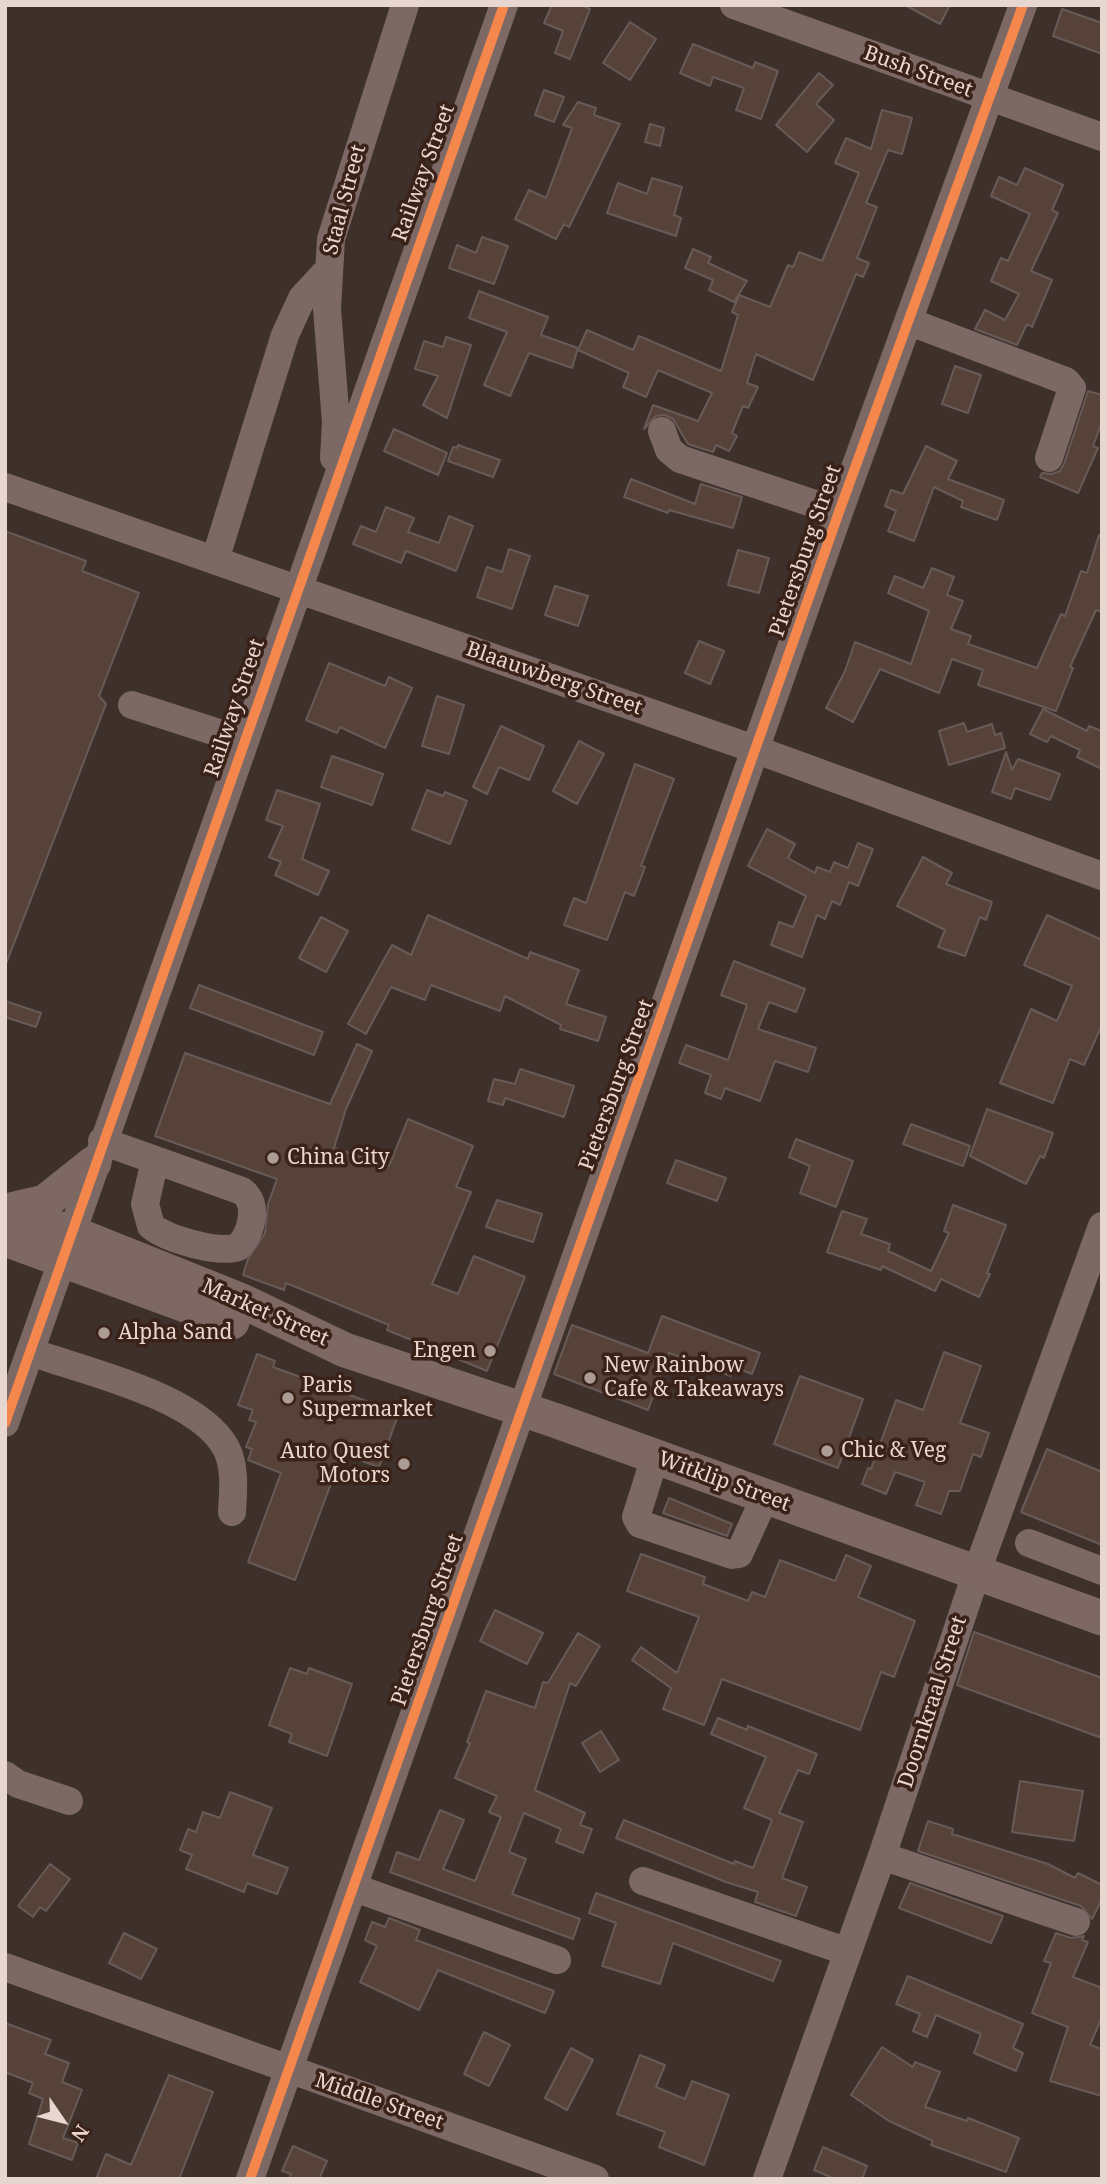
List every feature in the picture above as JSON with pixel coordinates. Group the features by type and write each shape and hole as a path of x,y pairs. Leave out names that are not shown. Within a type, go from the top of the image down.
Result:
{"main road":[{"path":"6,1211 45,1202 98,1152"},
{"name":"Market Street","path":"6,1211 68,1247 237,1324 287,1339 345,1350"},
{"name":"Market Street","path":"5,1239 68,1247"},
{"name":"Witklip Street","path":"345,1350 655,1457 1102,1618"}],"street":[{"name":"Staal Street","path":"333,486 336,422 327,309 327,271 339,206 405,5"},
{"name":"Railway Street","path":"5,1423 68,1247 98,1152 504,5"},
{"name":"Bush Street","path":"734,5 1102,137"},
{"name":"Pietersburg Street","path":"250,2179 839,512 1023,5"},
{"path":"215,560 285,335 302,298 327,271"},
{"path":"910,322 1066,381 1072,388 1049,458"},
{"path":"662,431 669,450 680,459 839,512"},
{"name":"Blaauwberg Street","path":"5,487 757,750 1102,876"},
{"path":"132,705 244,741"},
{"path":"98,1152 155,1160"},
{"name":"Doornkraal Street","path":"767,2179 882,1856 976,1574 1102,1226"},
{"path":"31,1352 175,1402 204,1421 227,1450 233,1467 232,1512"},
{"path":"655,1457 636,1517 640,1524 732,1555 739,1554 765,1497"},
{"path":"1029,1543 1102,1571"},
{"path":"5,1775 18,1784 69,1801"},
{"path":"882,1856 1076,1922"},
{"path":"643,1881 848,1952"},
{"path":"355,1888 557,1960"},
{"name":"Middle Street","path":"5,1967 595,2179"}],"building":[{"path":"552,5 581,5 590,9 570,59 555,53 563,31 544,23"},
{"path":"905,5 950,5 940,24"},
{"path":"1062,9 1102,23 1102,54 1053,36"},
{"path":"630,22 656,39 630,80 603,63"},
{"path":"693,44 753,68 755,62 778,71 761,119 736,110 744,88 713,77 710,86 680,73"},
{"path":"819,73 833,85 816,104 834,120 807,152 776,125"},
{"path":"544,90 564,97 554,122 535,115"},
{"path":"578,102 596,108 594,115 620,124 569,227 564,224 556,239 515,219 529,190 546,198 572,128 563,125"},
{"path":"882,110 912,118 902,154 888,150 866,203 877,207 857,258 869,263 863,277 856,274 813,380 756,354 747,383 758,387 748,408 743,406 732,433 737,436 729,451 716,445 713,452 688,444 673,419 665,415 656,416 644,429 653,405 698,421 712,393 658,370 646,397 623,387 629,373 578,350 587,330 633,350 639,336 721,371 738,315 732,312 739,295 770,307 788,265 793,267 799,252 822,261 859,173 835,163 846,138 871,149"},
{"path":"650,124 664,128 660,146 645,142"},
{"path":"1025,168 1063,185 1052,210 1058,213 1031,271 1052,280 1032,327 1027,324 1017,345 975,329 985,310 1005,320 1019,294 991,281 1001,258 1008,261 1030,214 991,196 999,177 1017,185"},
{"path":"652,178 682,187 674,215 681,218 676,236 607,213 618,183 647,194"},
{"path":"482,237 508,246 494,284 449,268 457,245 476,253"},
{"path":"693,249 711,257 708,263 747,281 734,302 709,290 713,280 685,268"},
{"path":"479,291 548,317 541,335 578,348 572,368 529,353 510,396 484,385 507,332 469,318"},
{"path":"446,337 471,345 447,418 423,405 438,376 415,369 424,341 443,347"},
{"path":"955,366 981,375 968,413 942,404"},
{"path":"1088,391 1102,395 1102,422 1093,446 1098,448 1078,493 1040,477 1042,473 1060,471 1064,464"},
{"path":"394,429 447,453 438,475 384,451"},
{"path":"458,445 500,460 493,477 448,461 453,447 457,448"},
{"path":"926,446 957,461 948,479 1004,500 997,520 961,507 963,501 934,487 914,541 888,531 896,511 885,506 891,490 903,494"},
{"path":"631,479 695,504 701,484 742,497 733,528 669,510 668,513 624,497"},
{"path":"386,507 414,518 408,532 439,543 449,516 473,526 456,571 406,551 401,563 353,544 361,526 376,532"},
{"path":"5,531 86,561 82,571 139,593 99,696 106,704 6,964"},
{"path":"1099,535 1102,536 1102,612 1096,610 1070,667 1073,668 1056,711 978,685 983,670 952,659 939,693 880,669 853,722 826,708 845,671 855,642 911,664 929,611 888,593 895,576 923,588 932,568 954,577 947,595 963,601 951,629 971,636 968,644 1037,668 1061,614 1065,616 1081,571 1087,573"},
{"path":"509,549 530,556 512,609 477,597 487,567 502,572"},
{"path":"738,550 769,558 759,593 728,585"},
{"path":"555,586 588,596 578,626 545,615"},
{"path":"699,641 724,651 710,684 685,673"},
{"path":"329,663 385,686 389,677 412,688 385,748 340,727 337,733 306,720"},
{"path":"437,696 464,705 449,754 422,746"},
{"path":"1043,709 1087,731 1089,726 1102,731 1102,769 1077,757 1080,750 1051,736 1047,742 1030,734"},
{"path":"964,723 967,732 992,724 995,735 1001,733 1005,748 949,765 939,731"},
{"path":"501,726 544,746 529,780 499,767 487,794 473,787"},
{"path":"579,741 604,754 577,804 553,791"},
{"path":"1006,752 1012,770 1018,759 1060,774 1050,800 1015,788 1011,799 992,792"},
{"path":"332,756 383,774 372,805 321,787"},
{"path":"635,764 674,779 641,866 645,867 634,896 625,892 607,940 564,925 574,898 586,903"},
{"path":"277,790 320,804 302,859 329,871 318,895 275,875 281,862 269,857 283,826 266,820"},
{"path":"427,790 443,796 445,792 467,801 450,844 412,829"},
{"path":"767,829 795,844 788,858 815,873 817,867 830,872 834,862 848,868 858,843 873,849 858,886 849,882 840,905 832,901 825,919 817,915 802,957 771,945 779,922 793,927 806,896 748,866"},
{"path":"923,857 952,873 946,884 992,902 986,920 980,917 965,956 938,947 945,930 897,906"},
{"path":"428,915 528,959 530,952 579,970 566,1004 606,1017 598,1041 560,1029 561,1025 505,996 500,1011 431,985 425,1000 391,987 366,1034 348,1024 392,945 411,955"},
{"path":"1047,915 1102,940 1102,1025 1084,1065 1070,1059 1053,1103 1000,1083 1031,1009 1057,1021 1072,986 1024,965"},
{"path":"321,917 348,931 326,972 299,958"},
{"path":"734,961 805,989 796,1012 769,1002 758,1029 816,1048 808,1072 775,1061 760,1101 725,1088 721,1099 705,1093 711,1075 679,1063 686,1045 728,1060 747,1005 721,995"},
{"path":"199,985 323,1032 314,1055 190,1008"},
{"path":"5,1001 41,1013 36,1027 5,1017"},
{"path":"357,1044 372,1051 346,1109 334,1148 389,1166 408,1119 473,1146 456,1187 471,1192 432,1284 458,1294 474,1256 525,1277 487,1371 387,1330 389,1325 286,1283 284,1290 243,1275 248,1259 265,1233 268,1204 277,1179 155,1136 185,1053 330,1104"},
{"path":"520,1069 574,1086 564,1117 505,1098 503,1105 488,1101 494,1079 515,1084"},
{"path":"987,1109 1053,1133 1044,1158 1040,1156 1026,1184 970,1156"},
{"path":"911,1124 970,1146 963,1166 903,1144"},
{"path":"796,1139 853,1161 836,1207 800,1193 810,1166 789,1157"},
{"path":"676,1160 726,1178 717,1201 667,1183"},
{"path":"497,1200 542,1214 533,1242 486,1227"},
{"path":"953,1205 1006,1225 987,1273 990,1274 979,1297 941,1279 935,1291 882,1266 881,1270 827,1252 842,1211 867,1219 861,1234 890,1244 888,1251 931,1271 949,1233 944,1231"},
{"path":"662,1316 760,1353 752,1374 734,1367 731,1376 669,1353 648,1410 554,1374 572,1325 648,1353"},
{"path":"944,1352 981,1366 960,1423 989,1433 981,1457 973,1454 960,1491 949,1491 941,1514 916,1505 925,1482 895,1472 886,1494 862,1484 868,1468 871,1469 896,1400 923,1410"},
{"path":"257,1354 275,1361 273,1367 399,1413 379,1467 342,1454 295,1580 248,1562 281,1473 248,1460 252,1449 246,1447 256,1422 249,1420 253,1410 238,1405"},
{"path":"800,1376 863,1399 838,1468 774,1444"},
{"path":"1047,1449 1102,1472 1102,1545 1021,1512"},
{"path":"669,1498 732,1524 727,1536 663,1513"},
{"path":"641,1554 705,1577 703,1584 748,1601 752,1592 765,1597 780,1560 835,1581 846,1555 871,1566 858,1597 915,1621 894,1677 881,1672 860,1730 722,1679 704,1725 663,1709 671,1688 632,1660 641,1647 677,1673 699,1617 627,1591"},
{"path":"495,1610 543,1633 527,1664 480,1641"},
{"path":"974,1632 1102,1678 1102,1738 957,1685"},
{"path":"578,1633 600,1646 576,1686 570,1683 535,1790 585,1813 580,1825 592,1829 583,1853 556,1842 561,1829 524,1813 509,1852 526,1859 512,1894 580,1919 573,1939 390,1872 397,1852 419,1860 440,1810 464,1820 443,1869 475,1881 501,1817 489,1812 497,1796 455,1778 470,1743 467,1742 486,1691 535,1708 543,1682 548,1683"},
{"path":"290,1668 307,1674 309,1668 352,1684 327,1756 289,1742 292,1734 269,1725"},
{"path":"718,1718 747,1730 748,1726 817,1754 809,1774 798,1770 779,1813 803,1822 782,1878 807,1887 796,1916 755,1902 758,1892 616,1838 624,1820 734,1864 735,1861 753,1868 772,1820 744,1808 766,1757 711,1734"},
{"path":"601,1731 619,1760 600,1772 582,1743"},
{"path":"1020,1781 1083,1791 1074,1841 1012,1832"},
{"path":"230,1792 272,1808 253,1855 288,1868 277,1894 247,1883 244,1892 186,1869 192,1855 180,1850 188,1829 196,1832 203,1812 220,1818"},
{"path":"928,1821 953,1829 952,1834 1048,1864 1075,1878 1078,1873 1102,1885 1102,1899 1092,1919 1081,1906 918,1851"},
{"path":"50,1864 70,1879 46,1911 40,1907 33,1917 18,1906"},
{"path":"910,1883 1003,1916 991,1943 899,1908"},
{"path":"596,1893 781,1961 773,1981 673,1943 660,1984 602,1966 616,1923 589,1913"},
{"path":"389,1918 420,1930 416,1940 554,1991 545,2013 438,1970 419,2010 360,1982 377,1946 365,1940 372,1922 385,1927"},
{"path":"124,1933 157,1949 141,1979 109,1963"},
{"path":"1056,1933 1071,1938 1084,1936 1082,1940 1088,1942 1073,1977 1102,1988 1102,2017 1090,2045 1102,2049 1102,2096 1050,2081 1068,2027 1032,2013 1051,1963 1044,1961"},
{"path":"908,1976 1023,2024 1013,2048 1023,2053 1016,2071 974,2053 981,2034 936,2015 927,2037 913,2031 920,2014 896,2004"},
{"path":"5,2023 51,2040 45,2054 69,2063 62,2082 82,2090 63,2138 78,2143 72,2160 29,2144 43,2099 29,2093 33,2083 5,2072"},
{"path":"484,2032 510,2045 489,2086 464,2074"},
{"path":"882,2047 913,2067 915,2062 940,2072 925,2107 967,2121 968,2118 1019,2138 1006,2172 931,2145 933,2141 889,2121 851,2095"},
{"path":"571,2048 593,2060 567,2110 545,2098"},
{"path":"640,2055 665,2065 656,2087 685,2099 692,2081 729,2095 704,2165 659,2147 665,2132 617,2114"},
{"path":"169,2075 213,2092 179,2179 96,2179 106,2154 131,2165"},
{"path":"293,2146 327,2161 319,2179 289,2179 291,2174 282,2171"},
{"path":"823,2147 867,2166 862,2179 835,2179 814,2170"}],"cycle path":[{"path":"5,1423 504,5"},
{"path":"250,2179 839,512 1023,5"}],"place":[{"name":"China City","path":"273,1158"},
{"name":"Alpha Sand","path":"104,1333"},
{"name":"Engen","path":"490,1351"},
{"name":"New Rainbow Cafe & Takeaways","path":"590,1378"},
{"name":"Paris Supermarket","path":"288,1398"},
{"name":"Chic & Veg","path":"827,1451"},
{"name":"Auto Quest Motors","path":"404,1464"}]}
